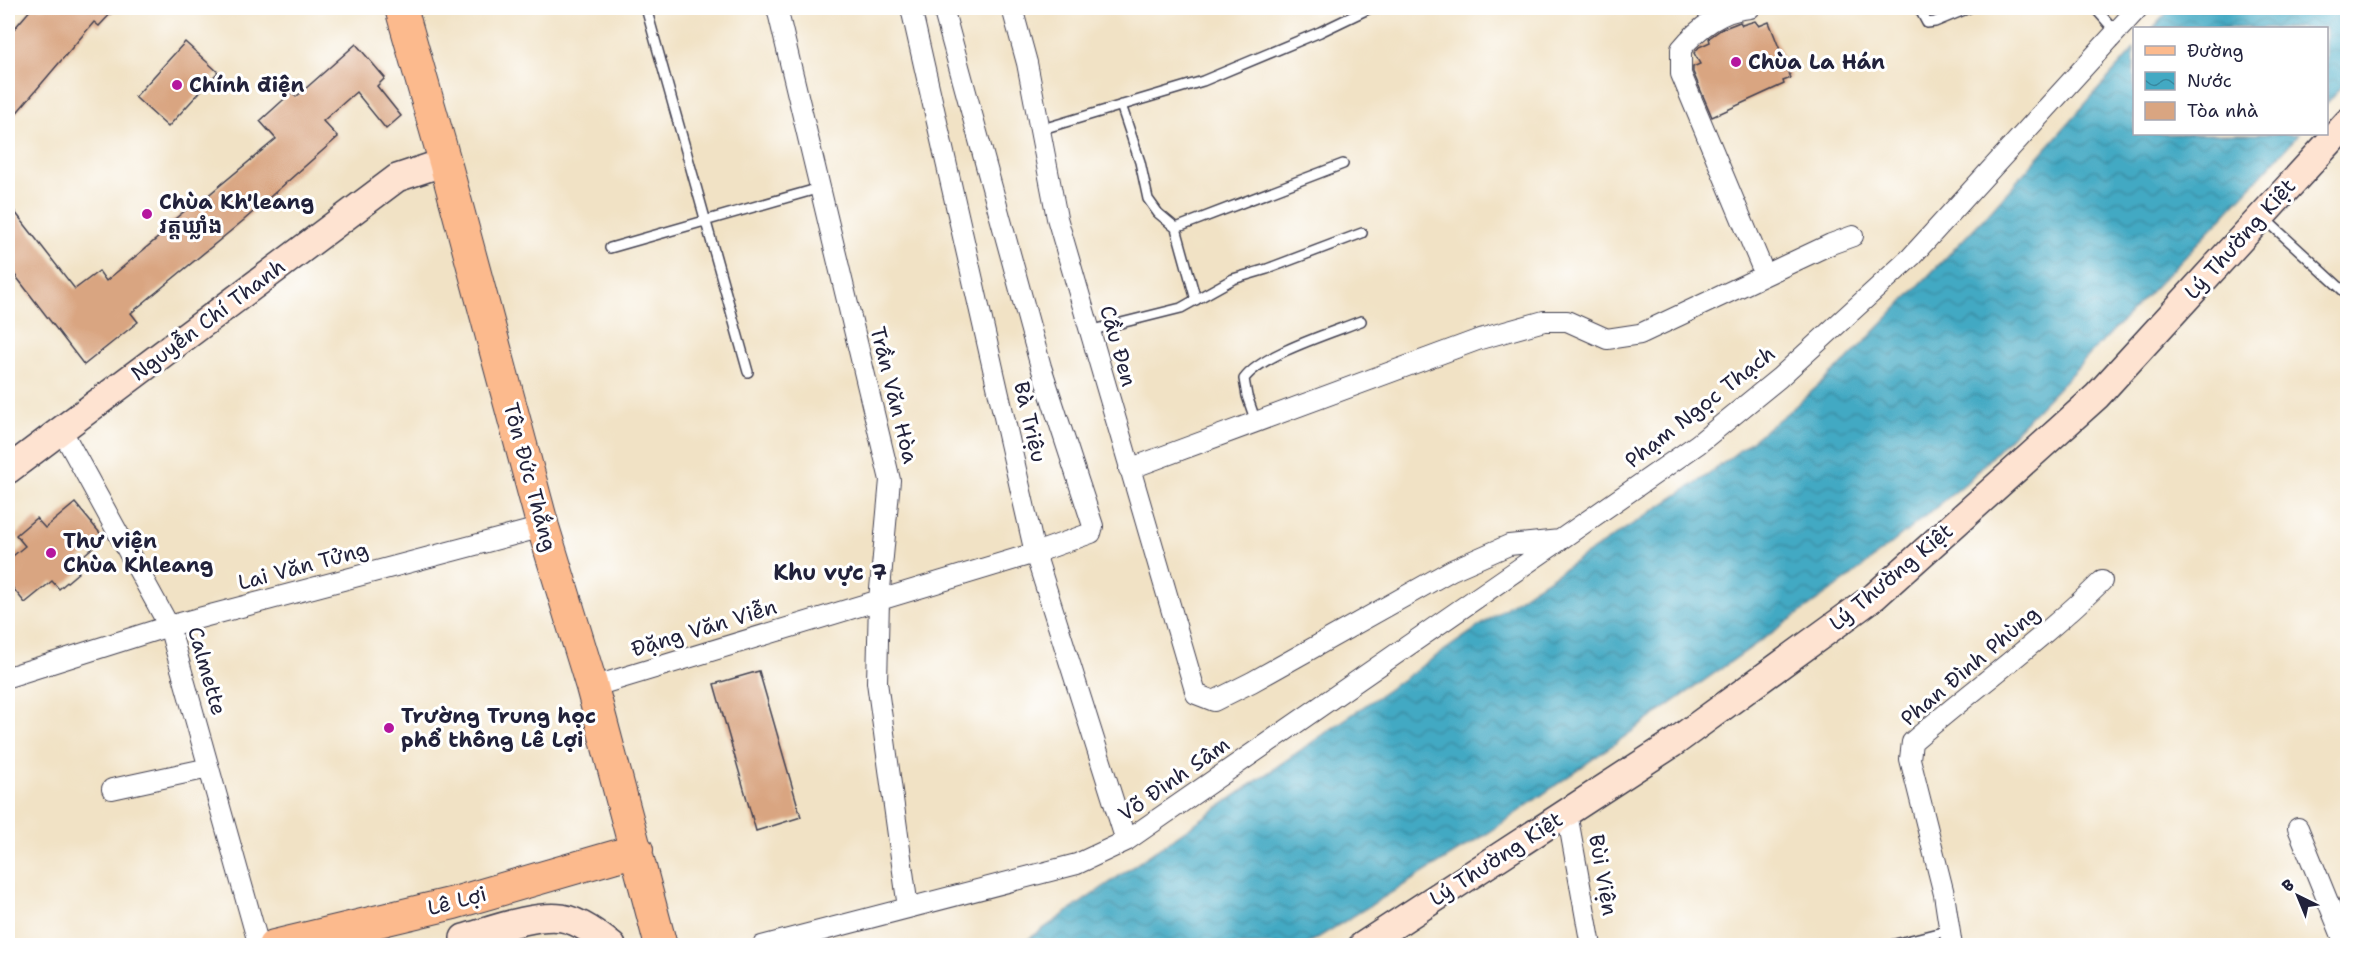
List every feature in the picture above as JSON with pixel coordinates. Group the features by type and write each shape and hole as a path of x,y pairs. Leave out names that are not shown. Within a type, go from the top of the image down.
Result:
{"main road":[{"name":"Tôn Đức Thắng","path":"400,8 445,162 543,526 638,850 661,945"},
{"name":"Lê Lợi","path":"274,945 454,903 638,850"}],"street":[{"name":"Trần Văn Hòa","path":"777,8 890,480 879,600 877,682 908,908"},
{"name":"Bà Triệu","path":"911,8 1035,553 1126,841"},
{"name":"Đặng Văn Viễn","path":"592,687 1035,553 1083,538 1091,533 1093,526 1041,367 943,8"},
{"name":"Cầu Đen","path":"1012,8 1027,63 1057,218 1196,694"},
{"name":"Phạm Ngọc Thạch","path":"1196,694 1214,701 1452,570 1509,545 1560,540 1698,444 1779,378 1911,257 2138,8"},
{"path":"1739,9 1706,24 1693,34 1681,49 1681,74 1765,275"},
{"name":"Lý Thường Kiệt","path":"1362,945 1672,744 1875,596 2097,396 2348,122"},
{"name":"Nguyễn Chí Thanh","path":"8,470 397,178 445,162"},
{"path":"1129,469 1480,339 1544,321 1567,321 1607,339 1640,334 1853,236"},
{"name":"Calmette","path":"61,429 170,626 259,945"},
{"name":"Lai Văn Tửng","path":"8,677 170,626 543,526"},
{"name":"Võ Đình Sâm","path":"762,945 1077,864 1126,841 1560,540"},
{"name":"Phan Đình Phùng","path":"1951,938 1944,894 1910,759 1912,742 1972,690 2028,649 2102,581"},
{"path":"111,789 209,768"},
{"name":"Bùi Viện","path":"1567,813 1591,945"},
{"path":"2298,828 2346,945"},
{"path":"454,903 465,942 540,919 563,918 585,927 612,945"}],"lane":[{"path":"646,8 748,372"},
{"path":"1039,130 1203,81 1320,32 1370,8"},
{"path":"1919,8 1928,23 1969,8"},
{"path":"2095,8 2116,32"},
{"path":"1121,105 1140,162 1148,199 1158,213 1176,228 1196,300"},
{"path":"1176,228 1344,164"},
{"path":"610,248 820,188"},
{"path":"2262,216 2348,295"},
{"path":"1089,331 1181,308 1233,279 1267,269 1362,232"},
{"path":"1256,422 1244,379 1248,374 1262,361 1361,321"},
{"path":"1887,945 1951,938"}],"water":[{"path":"2171,8 2347,8 2347,80 2328,102 2328,27 2154,27"},
{"path":"2133,50 2133,135 2298,135 2214,226 1966,483 1848,579 1485,835 1306,945 1020,945 1530,591 1708,475 1792,409 1847,360 1987,215"}],"building":[{"path":"32,8 116,8 99,26 94,22 8,123 8,36"},
{"name":"Chùa La Hán","path":"1755,21 1759,26 1769,22 1791,78 1783,81 1784,84 1712,117 1693,72 1693,67 1700,64 1694,53 1699,47 1710,42 1709,38 1722,29 1740,22 1742,25"},
{"name":"Chính điện","path":"185,42 218,72 168,127 135,97"},
{"path":"356,44 385,78 377,86 401,116 386,129 356,92 323,121 338,137 244,220 131,313 138,322 84,365 8,266 8,203 75,289 99,271 106,281 172,226 170,223 192,205 194,207 276,139 260,121 292,92 296,97"},
{"name":"Thư viện Chùa Khleang","path":"75,503 104,538 72,565 79,572 59,589 52,581 25,603 8,582 8,560 25,546 16,535 36,518 45,528"},
{"path":"759,671 801,817 756,831 714,684"}],"place":[{"name":"Chùa La Hán","path":"1736,62"},
{"name":"Chính điện","path":"177,85"},
{"name":"Chùa Kh'leang វត្តឃ្លាំង","path":"147,214"},
{"name":"Thư viện Chùa Khleang","path":"51,553"},
{"name":"Trường Trung học phổ thông Lê Lợi","path":"389,728"}],"district":[{"name":"Khu vực 7","path":"830,572"}]}
